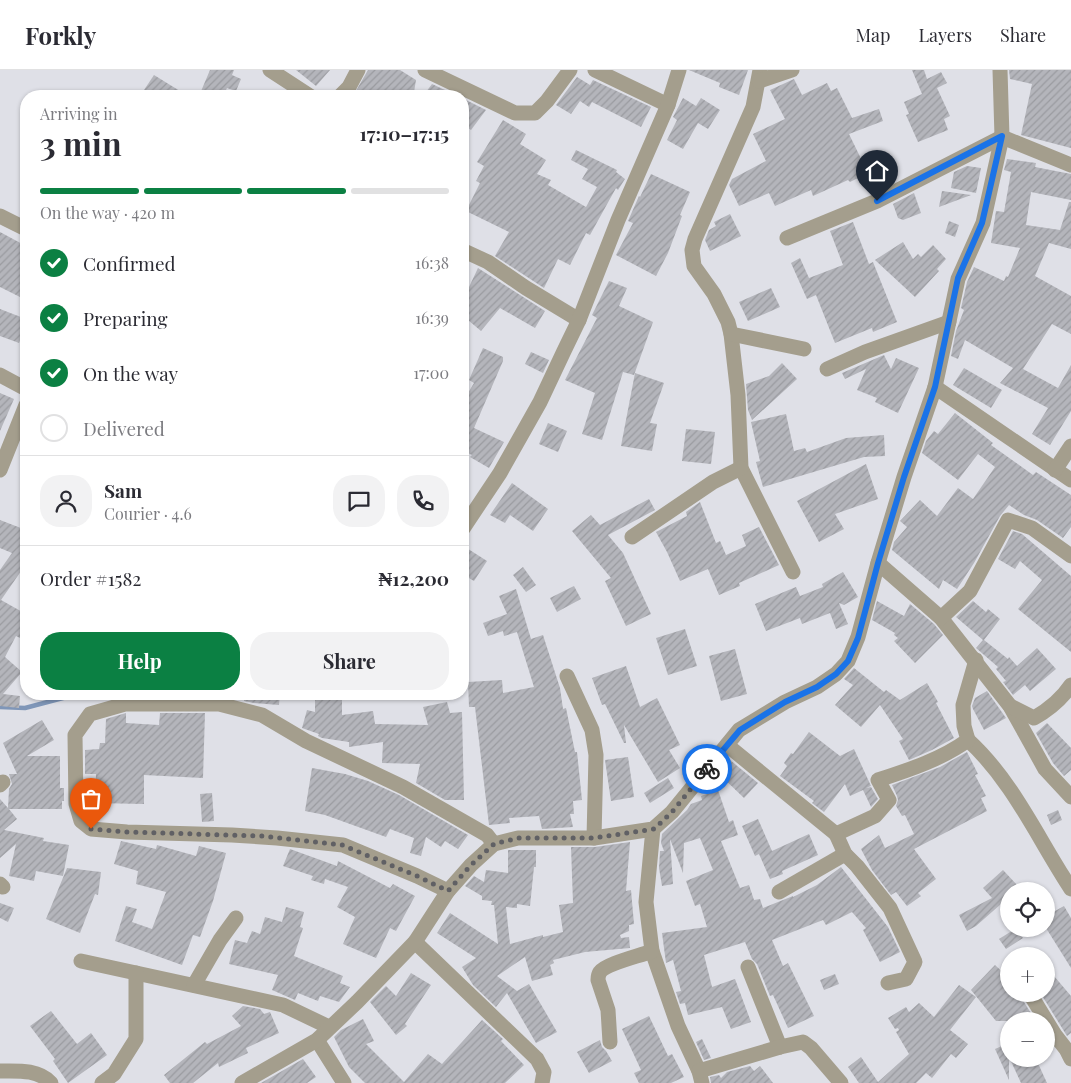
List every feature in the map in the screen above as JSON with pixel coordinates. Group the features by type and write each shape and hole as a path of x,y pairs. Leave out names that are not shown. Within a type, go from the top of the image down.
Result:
{"street":[{"path":"270,70 301,90"},
{"path":"346,90 358,70"},
{"path":"425,70 467,90"},
{"path":"469,91 515,113 535,113 547,101 570,70"},
{"path":"595,70 668,105"},
{"path":"469,520 500,473 540,402 579,320 618,220 668,105 679,70"},
{"path":"792,70 760,76 753,107 692,250 694,266 714,294 728,322 731,334 738,395 741,468 793,572"},
{"path":"242,1083 316,1040 357,1002 415,942 448,891 471,865 494,844 518,838 594,838 654,829 672,812 740,730 785,702 817,687 836,674 848,661 858,638 904,477 935,387 958,278 982,223 1002,136 1000,70"},
{"path":"1002,136 1071,165"},
{"path":"787,238 877,201 1002,136"},
{"path":"0,216 20,227"},
{"path":"469,253 488,262 526,288 579,320"},
{"path":"827,369 865,352 949,322"},
{"path":"731,334 804,349"},
{"path":"0,375 20,386"},
{"path":"935,387 1071,480"},
{"path":"0,470 20,420"},
{"path":"1055,470 1071,446"},
{"path":"632,537 713,482 741,468"},
{"path":"941,618 970,590 1008,520 1032,528 1071,556"},
{"path":"878,563 941,618 976,660 1010,706 1045,769 1071,797"},
{"path":"976,660 963,705 964,726 968,740 987,758 1036,828 1051,858 1071,889"},
{"path":"567,676 592,730 596,754 594,838"},
{"path":"1010,706 1034,718 1050,709 1064,696 1071,685"},
{"path":"448,891 342,845 241,835 127,832 91,829 81,821 76,804 75,735 90,714 125,704 219,704 262,715 306,741 403,787 487,835 494,844"},
{"path":"836,834 875,816 889,800 878,780 911,769 959,747 968,740"},
{"path":"727,745 836,834 845,854 857,866 890,908 915,962 906,979 888,984"},
{"path":"654,829 646,902 652,951 678,1026 700,1077 780,1047 803,1042 811,1048 841,1083"},
{"path":"779,892 845,854"},
{"path":"194,985 220,940 236,918"},
{"path":"415,942 537,1059 544,1072 542,1083"},
{"path":"610,1042 608,1010 598,980 600,971 652,951"},
{"path":"81,961 283,1005 329,1027"},
{"path":"748,967 780,1047"},
{"path":"102,1083 114,1074 136,1039 136,973"},
{"path":"1035,1002 1071,1059"},
{"path":"316,1040 344,1083"},
{"path":"8,1075 27,1071 51,1083"}],"building":[{"path":"210,70 234,70 232,75 241,79 236,90 227,88 226,90 202,90"},
{"path":"296,70 330,70 316,86"},
{"path":"368,70 400,70 416,80 414,90 356,90"},
{"path":"689,70 748,70 739,95 719,87 720,83"},
{"path":"912,70 924,70 927,79 941,72 947,83 937,88 950,116 944,119 948,130 918,142 906,115 909,114 904,102 922,94"},
{"path":"1009,70 1071,70 1071,148 1021,135 1032,84 1010,79"},
{"path":"154,75 178,90 144,90"},
{"path":"577,77 590,85 593,80 651,107 641,127 592,102 589,107 580,101 571,114 556,105"},
{"path":"794,79 802,95 827,83 831,91 837,88 852,118 879,109 883,121 849,134 868,173 813,196 811,190 775,206 769,193 739,206 729,185 732,179 766,161 753,134 785,119 770,90"},
{"path":"432,84 445,90 428,90"},
{"path":"683,98 696,106 701,98 720,110 708,129 698,123 683,149 667,140 677,120 673,117"},
{"path":"469,102 486,110 471,130 469,129"},
{"path":"503,120 526,134 520,144 546,160 537,174 551,180 548,185 586,207 597,187 582,179 588,169 571,160 576,150 617,170 616,172 625,179 618,190 616,188 590,235 586,233 570,265 558,259 544,288 495,256 509,232 469,212 469,205 480,183 476,181 484,166 477,162"},
{"path":"1007,159 1036,163 1035,167 1071,174 1071,200 1031,192 1026,225 1060,230 1069,202 1071,202 1071,249 1049,243 1035,276 1071,296 1071,334 1052,324 1023,369 1058,388 1071,365 1071,411 1050,445 1032,434 1048,408 1000,383 1013,368 965,340 958,359 951,356 956,331 964,310 961,308 967,282 974,267 1004,281 1006,276 1008,277 1020,248 991,243 996,211 1004,212 1011,172 1004,170"},
{"path":"967,166 981,168 976,193 951,188 954,172"},
{"path":"651,174 690,192 680,215 682,216 668,253 656,276 616,255 633,223 628,221"},
{"path":"942,191 971,195 939,207"},
{"path":"914,193 921,213 903,220 898,218 893,204"},
{"path":"730,214 741,236 710,251 705,240 709,230 716,226 714,222"},
{"path":"949,221 959,225 955,237 945,233"},
{"path":"853,222 869,264 873,262 897,322 873,332 872,328 835,343 816,295 807,299 791,263 800,258 809,278 843,265 830,231"},
{"path":"0,232 20,243 20,297 0,287"},
{"path":"903,242 913,259 918,254 921,257 933,245 946,259 937,269 939,271 915,297 875,260"},
{"path":"478,268 545,311 535,328 500,308 481,331 469,321 469,287"},
{"path":"609,281 627,288 619,306 653,322 634,375 623,372 602,440 582,434 595,393 565,380 597,318 592,315"},
{"path":"771,288 780,307 748,321 739,302"},
{"path":"0,309 20,317 19,343 0,336"},
{"path":"483,348 503,357 503,361 474,428 504,442 489,468 470,457 472,455 469,454 469,391 474,383 469,380"},
{"path":"531,352 549,360 543,373 525,364"},
{"path":"884,355 891,369 896,358 919,368 898,413 875,402 877,398 857,390 866,369 845,379 842,373"},
{"path":"782,363 797,379 752,420 748,410 746,384 769,376"},
{"path":"964,368 1002,390 991,408 953,385"},
{"path":"635,373 664,383 650,423 657,424 652,451 621,446"},
{"path":"0,393 14,399 0,431"},
{"path":"955,413 993,443 991,445 1033,475 1036,472 1071,495 1071,527 1063,538 1037,520 1024,515 1009,505 1000,516 957,589 943,580 939,589 892,550 894,542 907,527 900,521 920,500 937,516 958,488 973,499 995,467 978,454 958,480 922,453 926,441 934,431 938,434"},
{"path":"786,414 794,451 805,448 807,452 846,438 884,435 885,456 864,457 763,487 756,462 760,461 751,422"},
{"path":"548,423 567,431 558,452 539,444"},
{"path":"686,429 715,432 711,464 682,461"},
{"path":"866,464 878,499 835,514 844,529 819,542 797,501"},
{"path":"512,483 548,509 533,531 510,515 505,523 490,515"},
{"path":"649,499 655,510 608,535 623,553 651,614 626,626 605,581 611,578 572,531 591,515 600,525"},
{"path":"700,502 716,543 720,541 726,555 746,546 742,535 759,527 779,565 739,583 740,586 719,595 708,569 680,581 656,532 687,516 686,512"},
{"path":"0,520 20,528 20,573 1,600 20,611 20,638 16,636 5,657 20,670 20,674 3,694 20,696 19,708 0,706 0,570 12,553 0,548"},
{"path":"1013,531 1022,534 1071,576 1071,652 1018,609 1042,580 1020,561 1015,569 998,559"},
{"path":"469,549 487,561 474,581 469,578"},
{"path":"523,567 536,585 526,592 513,575"},
{"path":"843,572 858,597 844,605 839,603 848,624 836,629 830,613 802,624 800,618 766,631 755,604 796,587 800,596 823,587 822,584"},
{"path":"574,586 581,599 557,612 550,598"},
{"path":"516,589 531,639 543,635 560,688 563,709 566,708 575,752 577,752 582,800 573,801 574,814 570,814 573,827 542,829 539,816 509,818 510,823 489,825 475,707 469,707 469,682 502,680 503,693 534,687 517,632 504,636 503,631 488,636 483,623 507,614 499,596"},
{"path":"877,601 904,616 910,604 934,624 943,635 915,663 894,641 898,638 894,635 895,633 872,620"},
{"path":"973,601 986,612 988,609 1000,619 984,640 1008,659 1009,657 1017,666 1037,648 1056,669 1030,691 1025,685 1013,695 1003,682 1006,681 996,669 998,667 976,648 983,640 956,617"},
{"path":"685,629 697,666 668,675 656,638"},
{"path":"735,649 747,694 721,701 709,656"},
{"path":"626,666 640,707 657,698 680,745 669,750 680,768 658,782 624,725 626,743 624,743 605,704 602,705 592,678"},
{"path":"854,668 884,692 886,690 900,700 927,683 938,702 936,703 954,738 909,760 899,741 903,739 880,705 861,727 835,705 853,685 844,679"},
{"path":"987,691 1006,718 984,730 972,706 975,698"},
{"path":"244,700 279,700 279,705"},
{"path":"315,700 342,700 342,715 373,711 375,724 428,725 423,707 447,702 450,713 462,712 464,800 445,800 416,783 420,764 382,763 383,742 349,747 349,742 322,738 318,736 319,734 302,728 307,710 315,712"},
{"path":"126,713 126,723 159,725 160,713 205,713 203,778 144,775 144,804 95,803 96,774 85,774 85,750 99,749 100,743 105,743 106,719"},
{"path":"42,720 54,740 27,756 60,756 60,788 64,788 62,809 9,809 17,819 4,830 44,838 43,841 69,845 63,876 36,871 34,881 9,876 16,844 0,858 0,799 8,808 9,789 12,784 9,774 17,774 3,743"},
{"path":"1047,723 1071,748 1071,770 1064,776 1053,763 1036,733"},
{"path":"809,732 840,756 854,749 871,786 866,788 871,787 878,799 871,807 863,790 850,796 845,784 824,812 812,803 814,801 780,776 787,766 784,763"},
{"path":"967,752 978,774 975,775 986,796 981,798 987,811 914,849 936,879 918,893 921,896 907,906 896,892 891,895 872,870 861,849 879,835 885,848 914,834 905,815 902,816 896,806 898,800 892,785 940,767"},
{"path":"628,757 634,797 611,801 605,760"},
{"path":"730,760 758,783 744,798 720,775 720,771"},
{"path":"312,768 345,774 368,781 399,795 468,835 458,849 445,841 441,847 426,837 421,856 410,853 414,838 390,829 386,837 325,815 305,811"},
{"path":"668,778 674,788 650,803 644,793"},
{"path":"718,790 729,822 733,820 738,835 721,841 740,888 749,885 754,900 760,899 763,908 793,897 817,885 841,867 888,927 900,952 880,962 863,930 866,928 852,912 826,925 823,920 772,940 783,966 788,963 814,1016 788,1028 773,995 770,996 757,964 752,959 745,942 704,955 712,987 735,979 751,1022 731,1029 722,1007 688,1015 685,1003 680,1004 676,992 681,991 673,960 666,963 662,933 707,927 700,904 695,906 686,881 713,870 700,838 684,843 683,873 670,839 673,884 662,886 659,868 660,851 664,851 661,843 662,834 691,804 702,800 701,796"},
{"path":"212,793 214,821 202,822 200,794"},
{"path":"1058,810 1062,820 1051,825 1047,815"},
{"path":"758,819 772,851 809,834 818,855 782,871 783,874 770,879 759,854 755,856 742,826"},
{"path":"121,841 156,849 157,845 196,856 199,846 226,853 213,901 200,937 193,935 182,965 115,941 126,906 137,909 132,922 152,929 166,892 136,884 138,871 114,864"},
{"path":"630,842 626,891 631,890 634,924 629,925 629,931 620,935 621,938 629,937 630,948 585,952 553,960 554,963 550,965 553,975 532,981 525,957 497,976 517,991 529,984 557,1032 536,1043 507,993 496,1007 473,985 462,967 476,958 437,933 450,913 498,944 494,905 491,905 492,901 482,900 482,896 465,886 474,876 484,882 486,870 508,873 508,850 536,850 536,867 534,867 530,906 517,904 517,908 506,907 510,944 563,932 559,905 573,903 571,847 595,847"},
{"path":"290,849 337,866 338,861 390,888 393,884 415,896 396,931 390,928 376,958 343,944 355,917 337,907 348,887 325,879 324,884 311,880 313,876 283,866"},
{"path":"67,868 101,872 98,895 95,894 80,933 46,919"},
{"path":"1003,870 1014,882 1000,882 1000,905 976,926 967,931 959,915 992,898 983,888"},
{"path":"0,903 14,908 8,922 0,918"},
{"path":"1064,906 1071,918 1071,968 1052,937 1055,937 1055,911"},
{"path":"286,907 304,912 300,927 303,928 294,956 343,976 340,983 350,987 339,1002 320,996 318,1001 298,993 295,1000 272,990 278,975 229,964 235,940 247,943 252,931 260,934 265,917 282,922"},
{"path":"1002,937 1023,938 1009,947 1005,947 999,939"},
{"path":"995,965 1000,970 1000,1002 1024,1002 1030,1012 1000,1012 1000,1021 996,1021 971,990"},
{"path":"411,973 431,985 405,1024 407,1026 396,1035 370,1002 386,986 396,996"},
{"path":"835,974 839,984 824,990 820,980"},
{"path":"1055,977 1071,996 1071,1033 1067,1036 1055,1017 1055,1012 1052,1012 1046,1002 1055,1002"},
{"path":"959,985 976,997 950,1030 968,1044 956,1058 951,1054 932,1078 926,1073 916,1083 859,1083 848,1067 861,1057 878,1082 909,1054 896,1032 899,1030 898,1028 895,1029 888,1018 906,1007 909,1012 919,1003 934,1017"},
{"path":"243,1006 260,1009 264,1014 270,1012 279,1033 246,1048 248,1053 219,1067 218,1063 193,1083 170,1083 164,1075 205,1042 207,1044 241,1026 232,1016"},
{"path":"51,1011 77,1044 91,1033 107,1055 68,1083 53,1061 55,1059 30,1026"},
{"path":"649,1016 668,1056 672,1054 684,1077 671,1083 639,1083 634,1073 641,1070 622,1029"},
{"path":"363,1019 374,1041 366,1044 404,1082 428,1054 442,1064 482,1020 503,1039 501,1041 524,1065 505,1083 365,1083 349,1067 334,1037 341,1030"},
{"path":"702,1039 711,1058 704,1060 696,1042"},
{"path":"600,1040 602,1047 612,1061 589,1073 577,1052"},
{"path":"1000,1047 1000,1060 995,1049"},
{"path":"303,1059 316,1077 307,1083 261,1083"},
{"path":"750,1066 754,1071 760,1066 773,1083 711,1083 710,1077 719,1075 721,1078 727,1072"},
{"path":"1003,1067 1009,1067 1009,1080"},
{"path":"1014,1067 1040,1067 1047,1083 1021,1083"}],"waterway":[{"path":"0,707 25,708 55,700"}],"way so far":[{"path":"91,829 127,832 262,836 342,845 448,891 471,865 494,844 518,838 594,838 654,829 672,812 707,769"}],"route":[{"path":"707,769 740,730 785,702 817,687 836,674 848,661 858,638 904,477 935,387 958,278 982,223 1002,136 877,201"}]}
